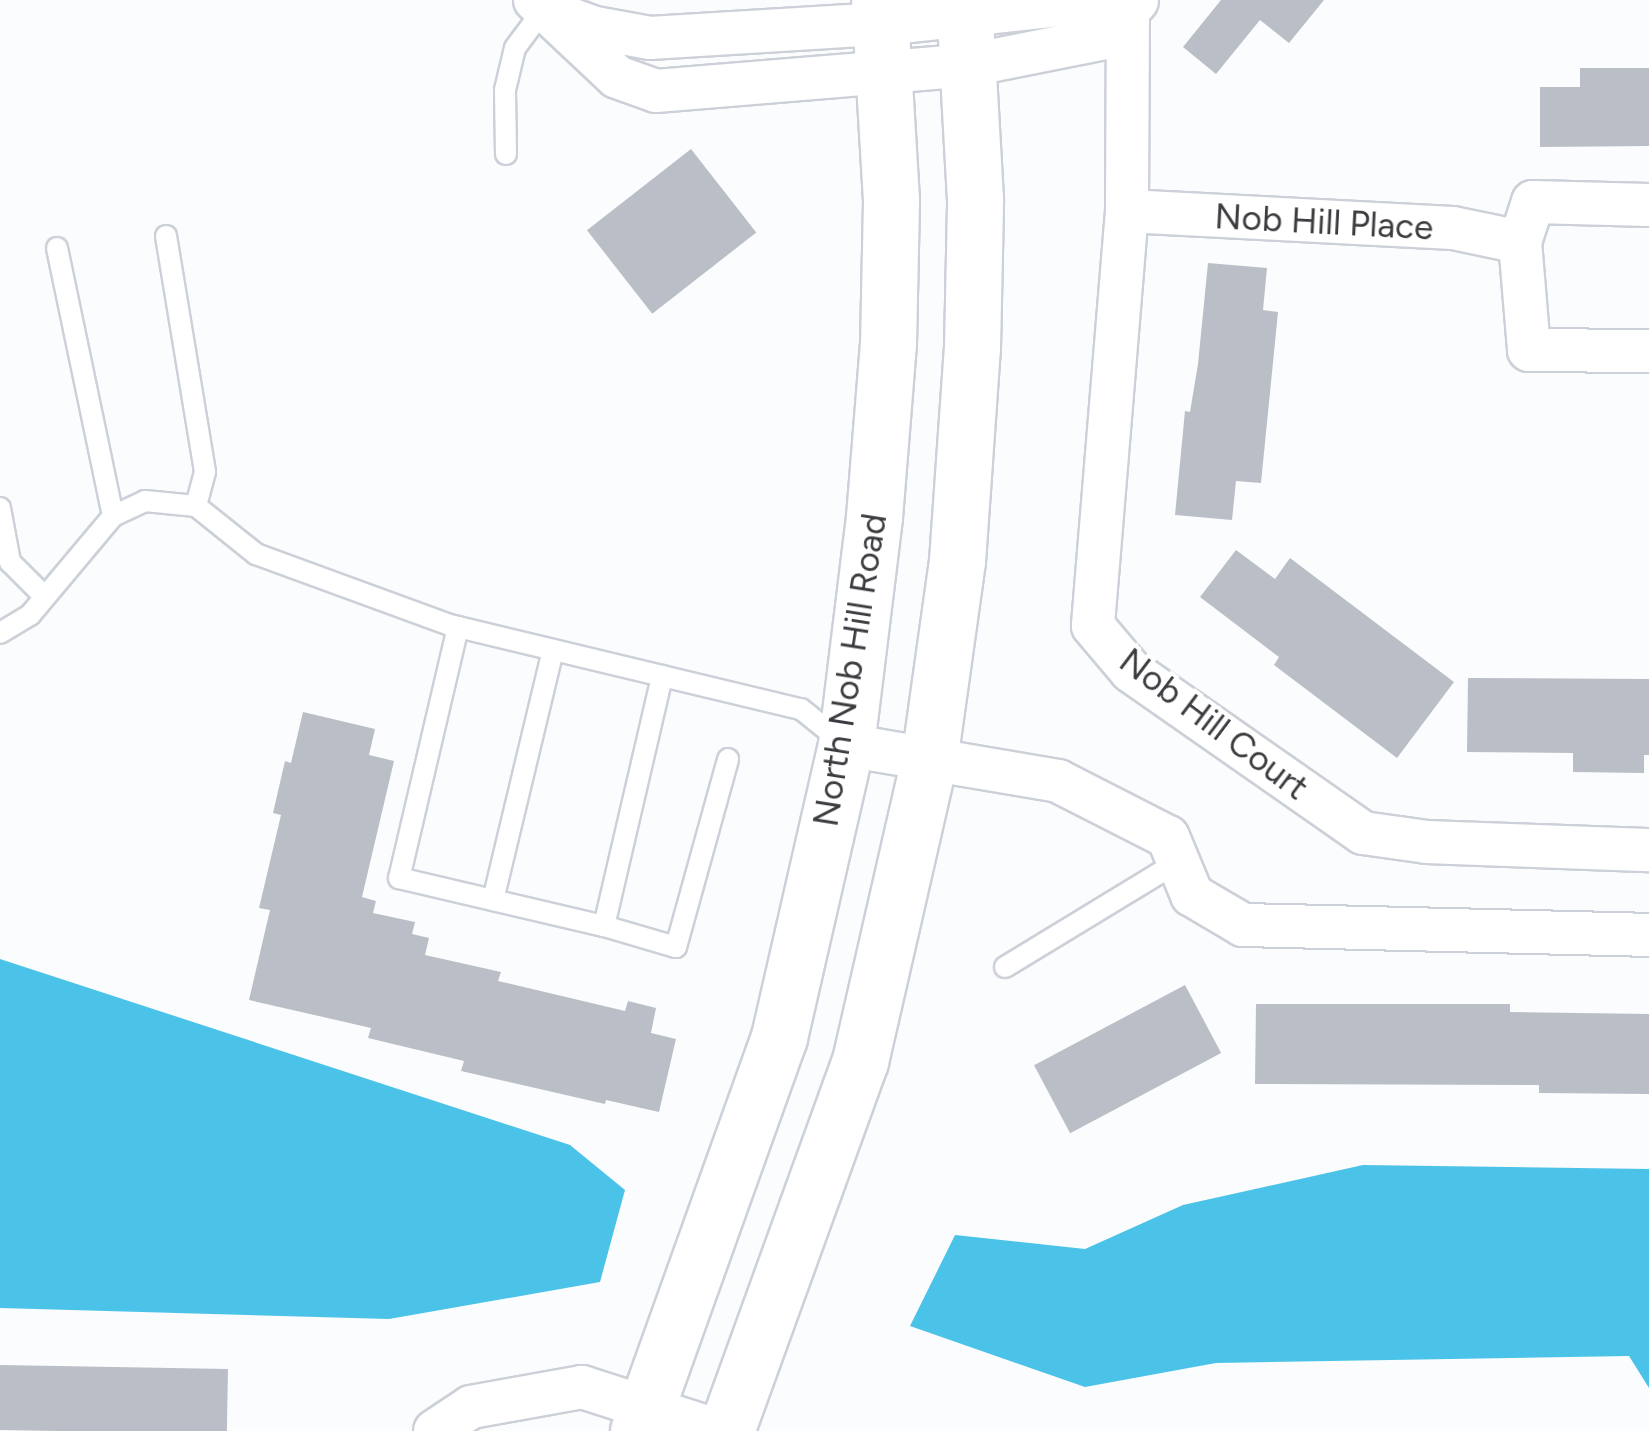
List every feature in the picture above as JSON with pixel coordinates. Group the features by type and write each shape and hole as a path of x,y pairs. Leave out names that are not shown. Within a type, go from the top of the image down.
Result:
{"main road":[{"path":"723,1431 860,1061 929,760 957,561 972,348 975,199 967,27"},
{"name":"North Nob Hill Road","path":"642,1418 779,1038 846,746 874,517 888,344 891,200 882,32"}],"street":[{"path":"540,4 595,28 650,38 801,29 882,32 967,27 1099,1 1133,6"},
{"path":"540,4 617,77 656,91 687,88 882,32"},
{"name":"Nob Hill Court","path":"1133,6 1127,211 1094,626 1131,671 1362,833 1427,842 1649,850"},
{"path":"681,36 687,88"},
{"path":"1649,205 1533,202 1520,242 1529,350 1649,350"},
{"name":"Nob Hill Place","path":"1127,211 1453,228 1520,242"},
{"path":"846,746 1058,781 1168,837 1192,895 1243,925 1649,935"},
{"path":"436,1431 471,1407 582,1387 642,1418 723,1431"}],"lane":[{"path":"506,154 505,90 515,48 540,4"},
{"path":"166,236 205,472 196,506"},
{"path":"56,248 113,516"},
{"path":"0,633 30,616 113,516 144,501 196,506 256,554 458,627 801,709 846,746"},
{"path":"0,508 10,562 45,598"},
{"path":"458,627 399,878 676,947 728,759"},
{"path":"493,900 553,650"},
{"path":"604,926 662,676"},
{"path":"1004,967 1178,862"}],"water":[{"path":"0,959 570,1145 625,1190 600,1282 389,1319 0,1308"},
{"path":"1363,1165 1649,1169 1649,1388 1629,1356 1216,1363 1085,1387 910,1326 955,1235 1085,1249 1183,1205"}],"building":[{"path":"1221,0 1324,0 1289,43 1260,20 1216,74 1183,47"},
{"path":"1580,68 1649,68 1649,146 1540,147 1540,87 1580,87"},
{"path":"691,149 756,233 652,314 587,230"},
{"path":"1208,263 1267,268 1263,310 1278,312 1261,483 1236,481 1232,520 1175,515 1185,411 1190,412 1198,364"},
{"path":"1236,550 1275,579 1290,558 1454,682 1397,758 1274,665 1279,657 1200,597"},
{"path":"1468,678 1649,679 1649,755 1644,755 1644,773 1573,772 1573,753 1467,752"},
{"path":"303,712 375,729 369,755 394,761 362,897 376,901 373,913 415,922 412,934 429,938 425,955 501,972 498,981 625,1011 628,1001 656,1008 651,1033 676,1039 659,1112 606,1100 605,1104 461,1071 464,1061 368,1038 371,1028 249,1000 270,910 259,908 281,815 273,813 285,761 291,763"},
{"path":"1185,985 1221,1053 1070,1133 1034,1065"},
{"path":"1256,1004 1510,1004 1510,1012 1649,1014 1649,1094 1539,1093 1539,1085 1255,1084"},
{"path":"0,1365 228,1369 227,1431 0,1430"}]}
